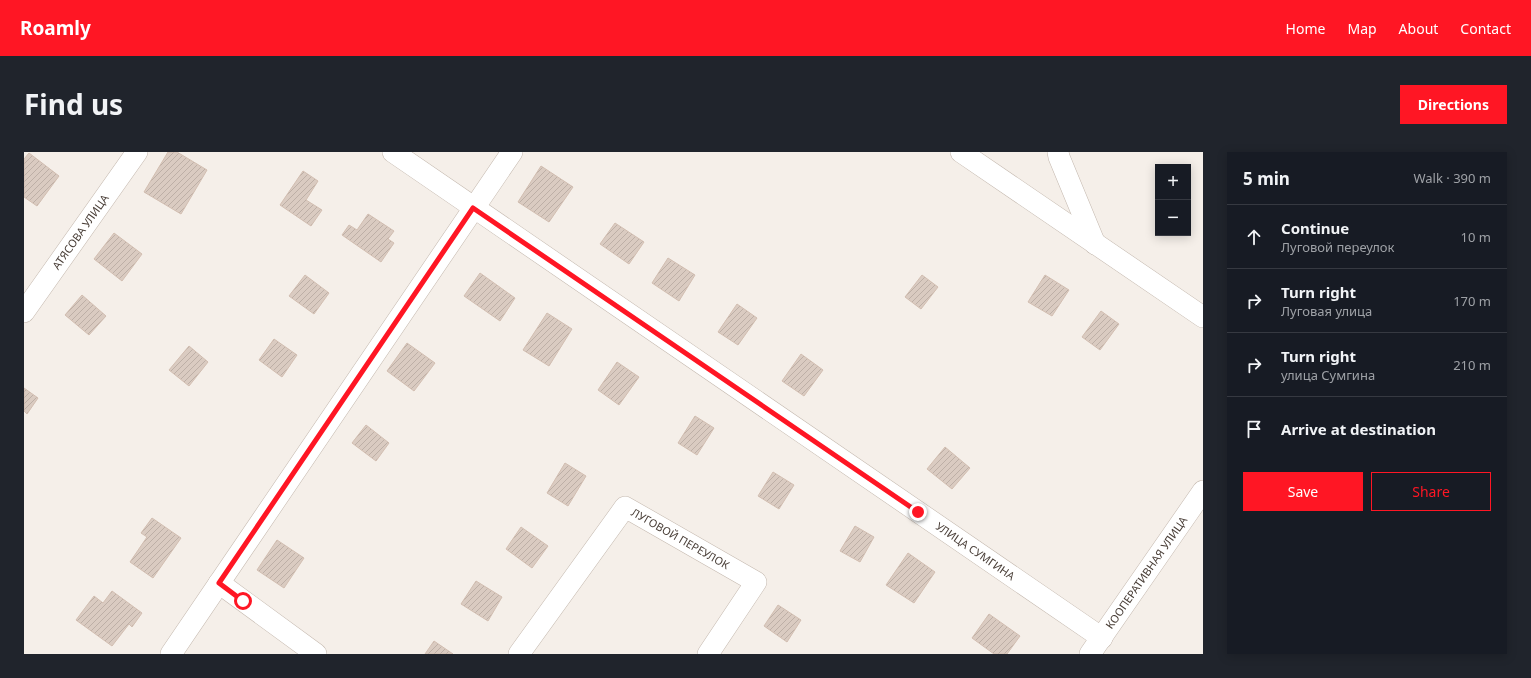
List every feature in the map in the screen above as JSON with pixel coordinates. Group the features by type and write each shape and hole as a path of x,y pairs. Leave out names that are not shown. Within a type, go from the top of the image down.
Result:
{"street":[{"name":"АТЯСОВА УЛИЦА","path":"24,312 137,152"},
{"name":"УЛИЦА СУМГИНА","path":"393,152 1096,646"},
{"path":"171,654 512,152"},
{"path":"960,152 1203,317"},
{"path":"1058,152 1095,244"},
{"name":"КООПЕРАТИВНАЯ УЛИЦА","path":"1096,646 1203,491"},
{"name":"ЛУГОВОЙ ПЕРЕУЛОК","path":"519,654 625,507 756,582 708,654"},
{"path":"219,583 316,654"}],"building":[{"path":"168,152 177,152 207,170 181,214 144,192"},
{"path":"29,153 59,176 37,206 24,197 24,159"},
{"path":"541,166 573,187 549,222 518,202"},
{"path":"303,171 318,181 306,200 322,210 311,226 280,205"},
{"path":"368,214 394,231 388,239 394,243 381,262 342,235 349,225 357,230"},
{"path":"615,223 644,242 629,264 600,244"},
{"path":"114,233 142,254 122,281 94,259"},
{"path":"668,258 695,275 679,301 652,283"},
{"path":"480,273 515,298 500,321 464,296"},
{"path":"305,275 329,293 314,314 289,296"},
{"path":"922,275 938,287 921,309 905,297"},
{"path":"1045,275 1069,290 1052,316 1028,302"},
{"path":"82,295 106,316 89,335 65,315"},
{"path":"737,304 757,318 738,345 718,332"},
{"path":"1101,311 1119,324 1100,350 1082,337"},
{"path":"547,313 572,329 549,366 523,350"},
{"path":"274,339 297,355 282,377 259,360"},
{"path":"407,343 435,363 414,391 387,371"},
{"path":"189,346 208,362 189,386 169,370"},
{"path":"801,354 823,370 804,396 782,381"},
{"path":"617,362 639,377 619,405 598,390"},
{"path":"24,388 38,398 27,414 24,411"},
{"path":"695,416 714,428 697,455 678,443"},
{"path":"366,425 389,443 376,461 352,443"},
{"path":"945,447 970,468 952,489 927,469"},
{"path":"565,463 586,476 568,506 547,493"},
{"path":"773,472 794,485 779,509 758,496"},
{"path":"152,518 181,538 153,578 130,562 147,537 141,533"},
{"path":"855,526 874,537 860,562 840,551"},
{"path":"521,527 548,546 532,568 506,549"},
{"path":"277,540 304,558 284,588 257,570"},
{"path":"908,553 935,572 914,603 886,585"},
{"path":"476,581 502,597 488,621 461,604"},
{"path":"112,591 142,613 132,627 129,624 112,646 76,620 94,596 103,603"},
{"path":"778,605 801,620 787,642 764,626"},
{"path":"989,614 1020,636 1007,654 994,654 972,638"},
{"path":"434,641 453,654 425,654"}],"route":[{"path":"243,601 219,583 473,208 918,512"}]}
